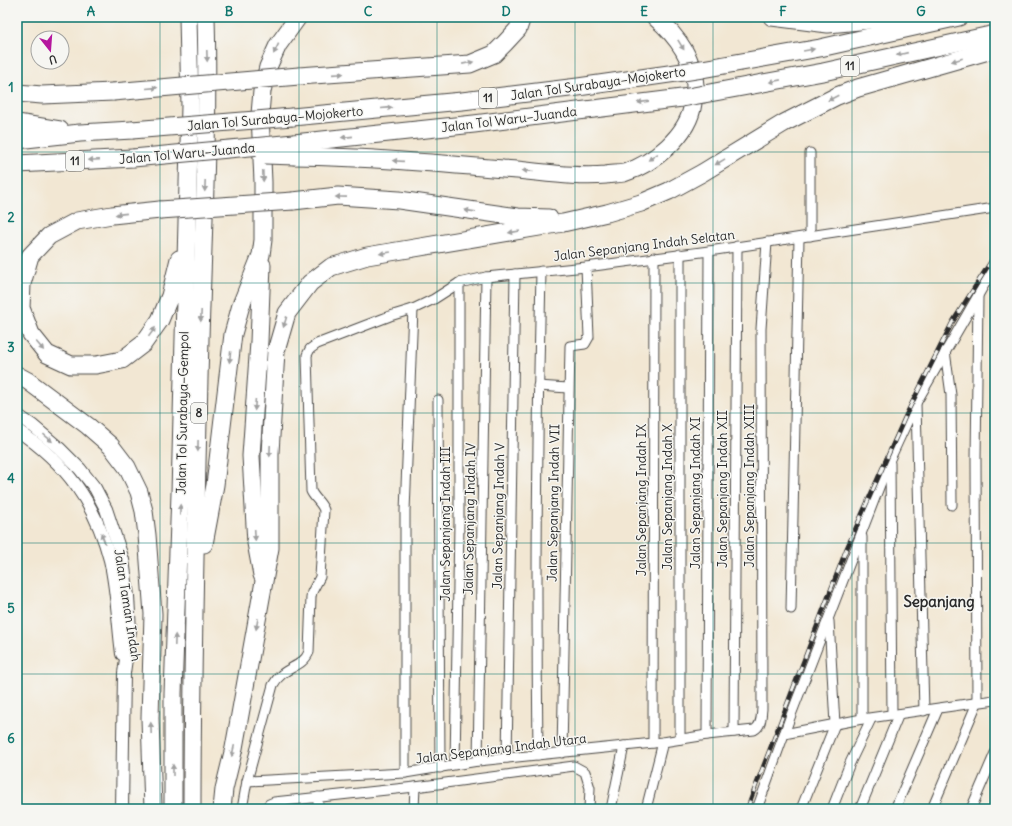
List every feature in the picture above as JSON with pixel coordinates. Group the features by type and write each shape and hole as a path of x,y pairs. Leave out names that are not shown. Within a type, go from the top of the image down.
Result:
{"highway":[{"name":"Jalan Tol Surabaya–Gempol","path":"173,809 173,694 190,106 188,17"},
{"name":"Jalan Tol Surabaya–Gempol","path":"192,809 192,711 200,332 208,106 206,17"},
{"path":"264,585 256,543 251,456 259,342 263,240 264,182 260,114 262,91 268,67 278,45 298,17"},
{"path":"17,93 42,95 113,92 299,76 470,64 494,54 518,30 522,17"},
{"path":"295,149 326,156 448,164 587,176 623,173 641,165 669,146 687,124 692,108 695,86 689,60 682,44 667,27 655,17"},
{"path":"772,17 828,24 901,17"},
{"name":"Jalan Tol Surabaya–Mojokerto","path":"17,140 80,133 292,117 462,101 578,87 702,69 820,48 959,17"},
{"name":"Jalan Tol Waru–Juanda","path":"17,164 295,149 482,123 682,98 823,72 995,34"},
{"path":"222,809 224,789 234,748 270,548 270,453 276,351 287,313 310,283 331,267 368,256 519,231 607,213 641,203 669,191 702,173 784,123 837,96 858,88 995,49"},
{"path":"17,123 80,133"},
{"path":"187,190 179,257 170,296 160,320 143,344 122,360 96,366 71,364 47,354 31,334 21,308 22,284 30,256 49,236 78,221 112,215 160,210 293,201 338,196 399,200 518,217 558,218 607,213"},
{"path":"195,572 204,541 215,485 233,334 241,305 261,255 263,240"},
{"path":"17,362 88,413 125,445 146,481 158,530 160,618 158,673 151,689"},
{"path":"17,375 88,426 111,446 128,467 139,492 144,512 147,535 153,614 150,718 153,809"}],"street":[{"path":"810,153 810,236"},
{"name":"Jalan Sepanjang Indah Selatan","path":"247,781 273,685 280,674 307,658 309,652 311,597 320,577 324,510 311,491 307,354 310,349 317,344 434,300 459,283 486,277 586,267 709,251 995,208"},
{"path":"791,609 799,238"},
{"name":"Jalan Sepanjang Indah XIII","path":"758,728 761,723 762,708 761,329 767,242"},
{"name":"Jalan Sepanjang Indah XII","path":"734,732 737,246"},
{"name":"Jalan Sepanjang Indah XI","path":"706,735 709,251"},
{"name":"Jalan Sepanjang Indah X","path":"680,254 680,739"},
{"name":"Jalan Sepanjang Indah IX","path":"646,809 658,743 654,257"},
{"path":"757,809 784,734 890,459 916,403 995,266"},
{"name":"Jalan Sepanjang Indah VII","path":"562,753 570,346 585,344 589,337 586,267"},
{"path":"538,755 537,425 541,271"},
{"name":"Jalan Sepanjang Indah V","path":"507,758 515,274"},
{"name":"Jalan Sepanjang Indah IV","path":"478,761 486,277"},
{"name":"Jalan Sepanjang Indah III","path":"455,764 459,523 459,283"},
{"path":"932,809 977,703 976,459 978,296"},
{"path":"405,773 405,511 413,309"},
{"path":"945,351 951,395 952,505"},
{"path":"538,386 568,388"},
{"path":"438,400 440,768"},
{"path":"916,403 924,711"},
{"name":"Jalan Taman Indah","path":"17,415 54,443 80,469 95,488 106,509 123,560 128,596 130,631 124,673 122,809"},
{"name":"Jalan Taman Indah","path":"17,430 52,458 70,476 85,497 94,516 110,561 124,673"},
{"path":"860,809 895,715 890,459"},
{"path":"832,809 866,719 862,533"},
{"path":"801,809 835,724 829,617"},
{"path":"784,734 866,719 995,700"},
{"path":"895,809 938,709"},
{"name":"Jalan Sepanjang Indah Utara","path":"247,781 405,773 478,761 658,743 706,735 754,730 758,728"},
{"path":"611,809 624,746"},
{"path":"971,809 995,752"},
{"path":"266,809 269,804 274,802 415,787 574,766 585,772 590,788 589,809"},
{"path":"242,809 247,781"},
{"path":"414,809 415,787"},
{"path":"318,797 318,809"}],"railway":[{"path":"747,809 846,550 906,415 952,323 995,255"}],"district":[{"name":"Sepanjang","path":"939,602"}]}
